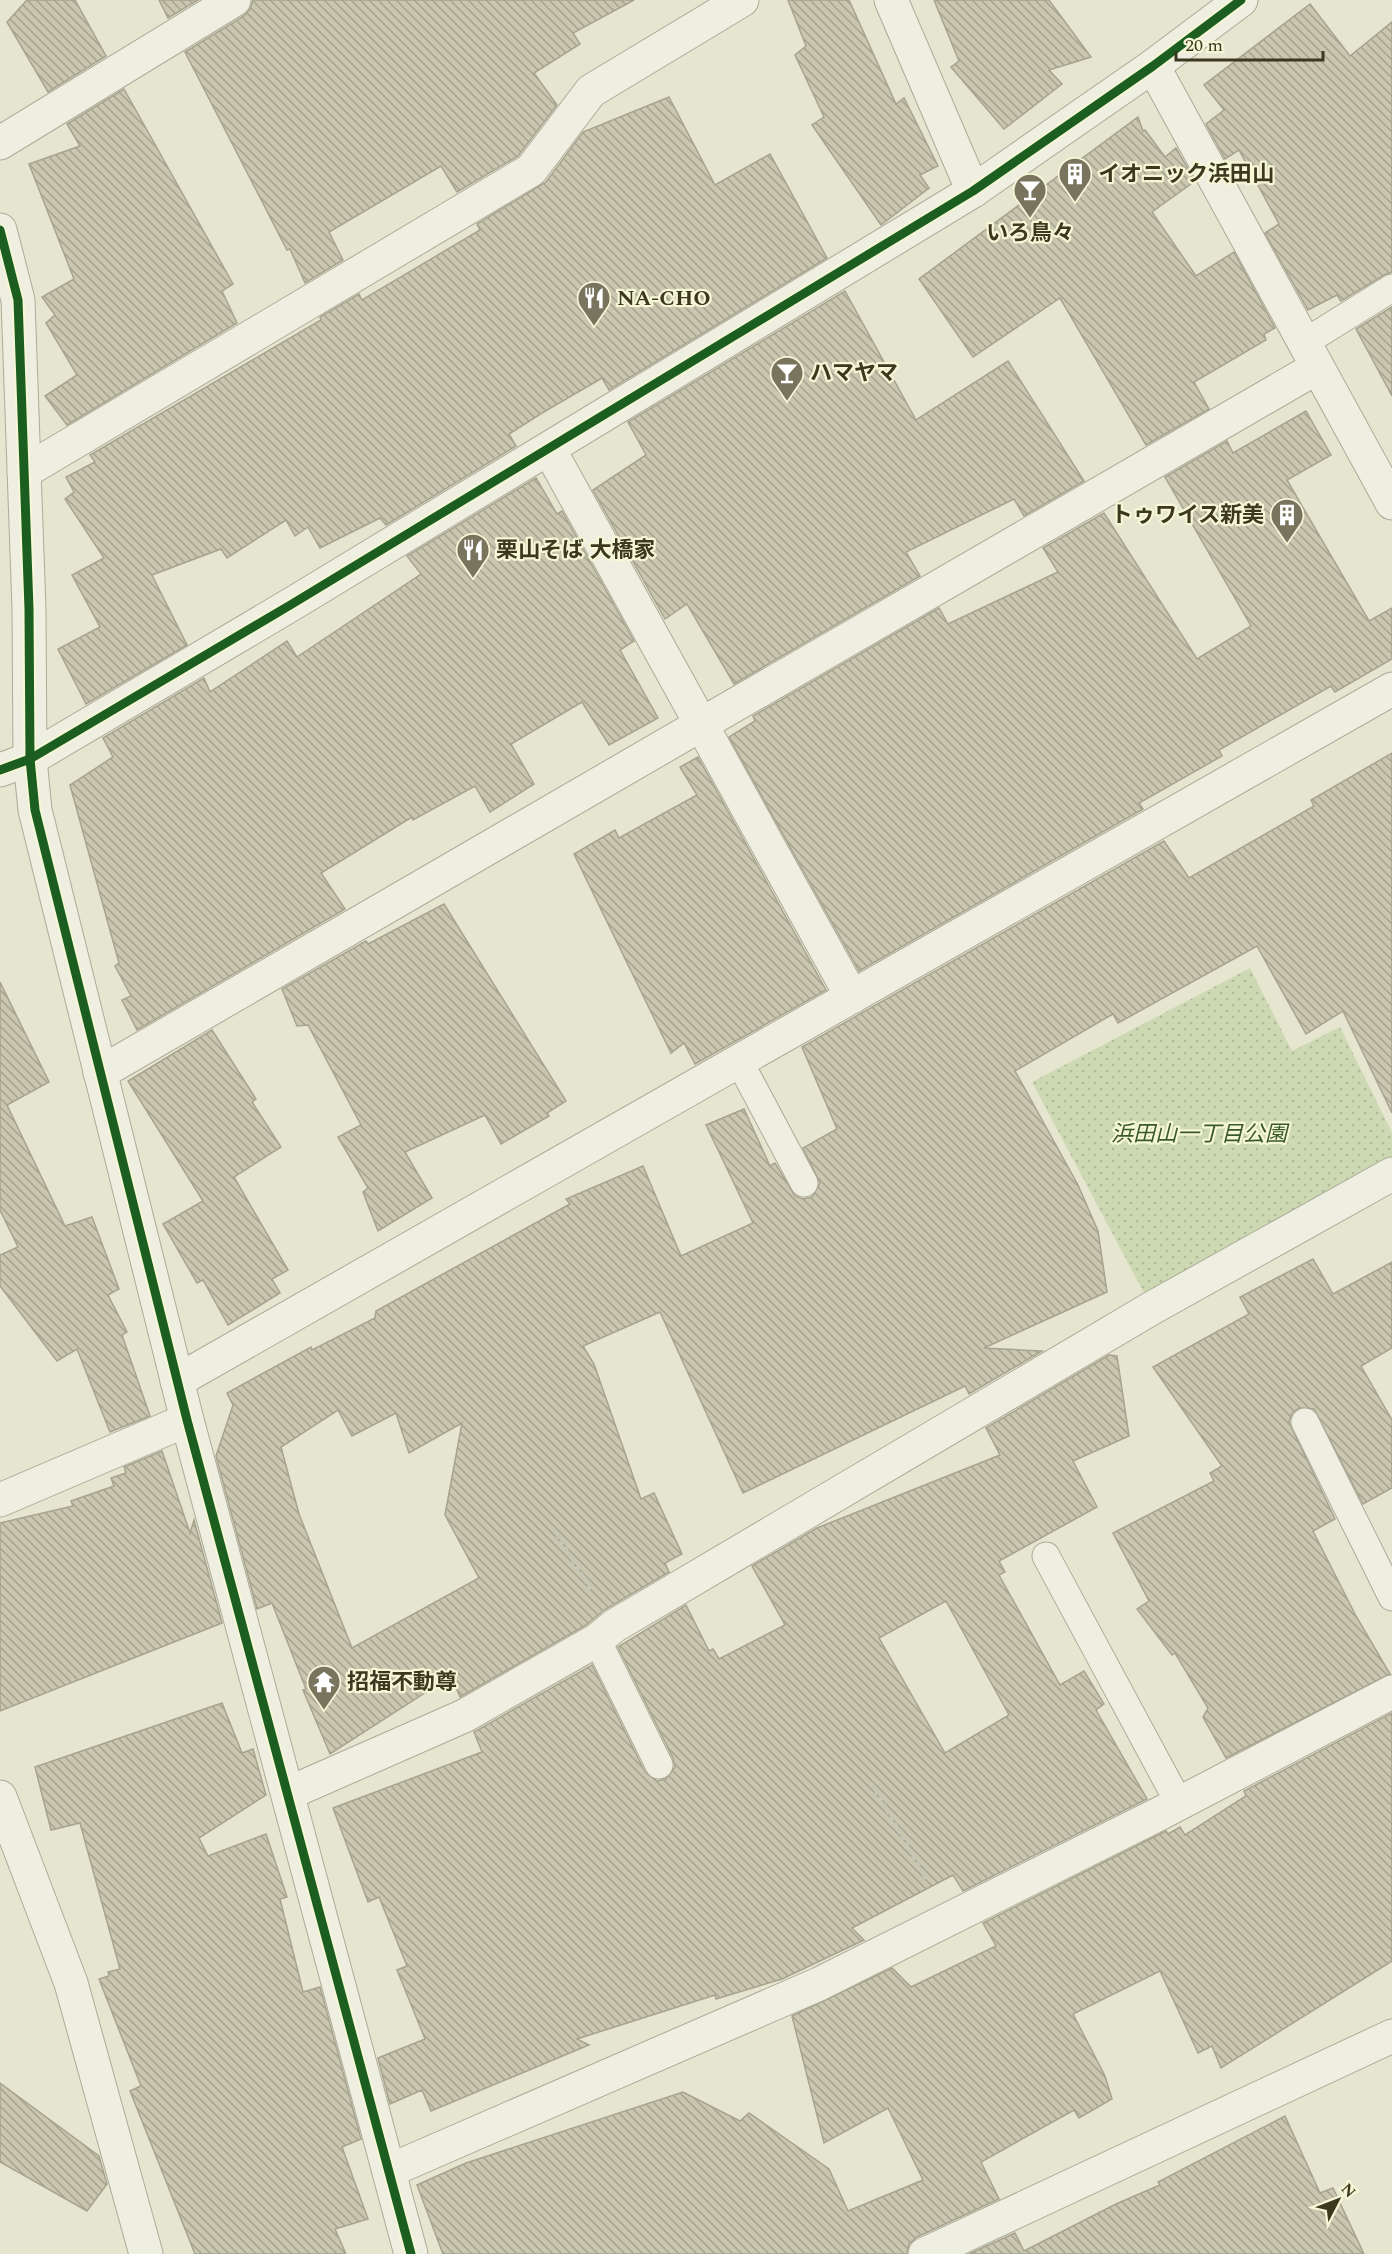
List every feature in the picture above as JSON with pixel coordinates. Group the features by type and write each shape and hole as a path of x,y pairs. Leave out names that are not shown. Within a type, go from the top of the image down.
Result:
{"street":[{"path":"0,143 234,0"},
{"path":"24,472 531,170 591,91 742,0"},
{"path":"891,0 973,191"},
{"path":"0,770 30,759 549,449 973,191 1153,66 1229,4"},
{"path":"1153,66 1309,356 1392,504"},
{"path":"0,230 18,300 9,338 24,472 29,609 30,759 35,810 187,1420 391,2170 411,2254"},
{"path":"100,1073 702,724 1309,356"},
{"path":"549,449 852,997"},
{"path":"177,1381 1392,689"},
{"path":"289,1794 464,1716 1152,1308 1392,1174"},
{"path":"0,1500 187,1420"},
{"path":"391,2170 819,1984 1179,1803 1392,1692"},
{"path":"0,1797 71,1983 146,2254"},
{"path":"925,2254 1392,2036"}],"lane":[{"path":"1309,356 1392,288"},
{"path":"739,1062 804,1183"},
{"path":"1305,1422 1392,1598"},
{"path":"1046,1556 1179,1803"},
{"path":"605,1633 659,1765"}],"path":[{"path":"553,1528 605,1633"},
{"path":"872,1784 949,1919"}],"green space":[{"name":"浜田山一丁目公園","path":"1250,968 1292,1051 1340,1027 1392,1133 1392,1160 1152,1308 1032,1082"}],"building":[{"path":"27,0 75,0 106,56 48,92 7,22"},
{"path":"159,0 198,0 168,18"},
{"path":"253,0 634,0 573,33 580,44 534,73 557,105 518,156 457,192 441,166 329,232 343,260 305,283 290,249 287,250 185,52 244,16"},
{"path":"788,0 849,0 896,104 904,98 938,166 920,175 929,188 881,225 812,125 824,117 795,55 806,46"},
{"path":"934,0 1049,0 1091,57 1049,70 1062,84 1004,129 951,67 959,61"},
{"path":"1310,4 1350,56 1392,22 1392,272 1341,301 1337,295 1308,310 1265,233 1279,224 1239,150 1225,159 1206,124 1224,110 1204,85"},
{"path":"124,89 233,284 222,291 237,323 67,425 45,396 77,375 46,323 55,315 42,297 74,279 29,164 80,146 67,124"},
{"path":"669,97 715,185 770,154 827,258 609,390 602,378 542,413 509,434 516,446 386,525 380,518 320,548 308,527 295,536 286,520 227,558 221,549 152,575 187,645 86,704 58,649 100,627 72,575 104,558 65,499 74,492 66,477 95,462 90,455 321,320 320,317 359,294 362,300 480,230 477,224 546,182 583,132"},
{"path":"1138,117 1143,131 1145,130 1165,157 1176,148 1195,181 1152,212 1196,276 1234,252 1275,328 1264,334 1266,340 1194,382 1209,409 1146,445 1060,298 973,357 919,279"},
{"path":"845,291 916,420 1008,361 1084,481 1024,516 1014,499 906,552 920,576 734,684 687,604 665,619 593,490 646,455 628,422"},
{"path":"1392,307 1392,396 1356,329"},
{"path":"1306,411 1331,455 1287,480 1369,621 1392,608 1392,659 1335,692 1331,686 1219,750 1222,756 1139,803 1143,809 859,971 729,737 755,721 753,716 939,608 948,624 1058,572 1043,548 1104,513 1197,659 1251,626 1165,477 1227,441 1233,453"},
{"path":"536,478 557,514 562,511 634,641 620,650 658,718 609,745 582,702 511,744 534,784 490,812 475,786 413,820 412,817 321,873 345,909 137,1030 122,1000 131,996 115,966 119,963 70,785 113,757 103,738 204,678 210,692 287,641 297,657 421,574 407,556"},
{"path":"1392,753 1392,1113 1343,1011 1306,1034 1257,946 1118,1023 1113,1014 1015,1071 1078,1185 1098,1231 1107,1292 984,1348 1042,1351 969,1394 965,1386 743,1493 660,1312 583,1346 594,1364 641,1499 654,1493 682,1554 665,1563 669,1572 604,1610 586,1625 460,1697 451,1676 330,1754 303,1690 306,1689 272,1603 257,1609 216,1456 233,1405 227,1393 311,1347 312,1350 375,1318 376,1311 570,1204 566,1199 643,1166 681,1256 753,1223 706,1125 744,1109 770,1166 775,1163 795,1196 803,1199 812,1197 820,1183 803,1148 837,1129 802,1047 1164,841 1189,878 1314,806 1311,800","holes":["338,1410 352,1436 396,1413 409,1453 462,1423 445,1515 479,1578 352,1648 299,1514 281,1447"]},
{"path":"698,757 826,990 695,1064 684,1043 671,1053 574,854 615,830 619,838 697,795 680,767"},
{"path":"444,904 566,1101 547,1113 549,1116 501,1144 485,1115 405,1152 432,1198 378,1231 363,1192 368,1188 338,1137 361,1125 308,1025 297,1026 282,989 366,941 368,944"},
{"path":"0,982 49,1082 7,1105 65,1226 92,1217 119,1289 108,1295 127,1332 122,1335 150,1416 110,1432 77,1349 57,1361 0,1286 0,1255 18,1247 0,1210"},
{"path":"212,1030 256,1099 252,1102 281,1147 234,1177 288,1270 272,1279 280,1293 228,1325 203,1280 197,1283 163,1224 203,1201 128,1081"},
{"path":"1313,1259 1333,1294 1392,1262 1392,1348 1361,1366 1392,1420 1392,1488 1363,1504 1314,1409 1299,1408 1292,1413 1289,1422 1335,1519 1313,1531 1356,1616 1390,1674 1226,1758 1203,1717 1208,1708 1175,1653 1172,1655 1137,1609 1149,1601 1113,1533 1214,1481 1210,1473 1222,1466 1153,1367 1249,1314 1240,1297"},
{"path":"1109,1355 1117,1356 1129,1436 1073,1461 1097,1507 999,1561 1005,1572 999,1575 1060,1685 1084,1671 1104,1704 1096,1710 1147,1799 963,1891 953,1875 852,1928 864,1940 782,1979 716,1999 715,1995 577,2039 589,2045 431,2111 422,2090 390,2104 378,2058 425,2039 397,1970 407,1966 379,1897 368,1902 333,1808 482,1752 474,1732 592,1665 645,1772 657,1781 666,1779 675,1767 673,1758 618,1647 686,1605 709,1651 713,1649 719,1659 785,1625 752,1566 817,1528 1000,1455 986,1428","holes":["946,1601 1009,1715 945,1753 879,1638"]},
{"path":"162,1451 190,1533 194,1520 222,1623 0,1711 0,1523 73,1506 71,1501 114,1486 111,1478 126,1473 124,1467"},
{"path":"222,1703 242,1753 253,1749 266,1795 199,1838 208,1856 266,1834 287,1897 280,1899 303,1992 320,1987 361,2139 342,2147 368,2219 335,2229 346,2254 195,2254 130,2091 141,2086 99,1979 109,1976 108,1972 120,1969 80,1823 51,1830 35,1767"},
{"path":"1392,1713 1392,1961 1221,2068 1212,2046 1198,2053 1160,1971 1073,2014 1105,2076 1112,2099 1079,2118 1074,2110 981,2162 999,2199 917,2237 909,2244 907,2254 443,2254 417,2185 466,2163 683,2092 740,2121 749,2113 829,2169 848,2211 923,2180 888,2108 824,2143 792,2016 892,1968 911,1987 996,1946 983,1923 1166,1831 1168,1834 1180,1827 1185,1835 1246,1796 1244,1791"},
{"path":"0,2083 99,2156 107,2184 87,2211 0,2162"},
{"path":"1285,2116 1320,2193 1333,2188 1364,2254 969,2254 1015,2233 1024,2251 1116,2204 1160,2185 1158,2182"}],"cycle path":[{"path":"0,770 30,759 292,604 973,191 1153,66 1241,0"},
{"path":"0,230 18,300 29,609 30,759 35,810 187,1420 411,2254"}],"place":[{"name":"イオニック浜田山","path":"1075,203"},
{"name":"いろ鳥々","path":"1030,219"},
{"name":"NA-CHO","path":"594,327"},
{"name":"ハマヤマ","path":"787,402"},
{"name":"トゥワイス新美","path":"1287,544"},
{"name":"栗山そば 大橋家","path":"473,579"},
{"name":"招福不動尊","path":"324,1711"}]}
